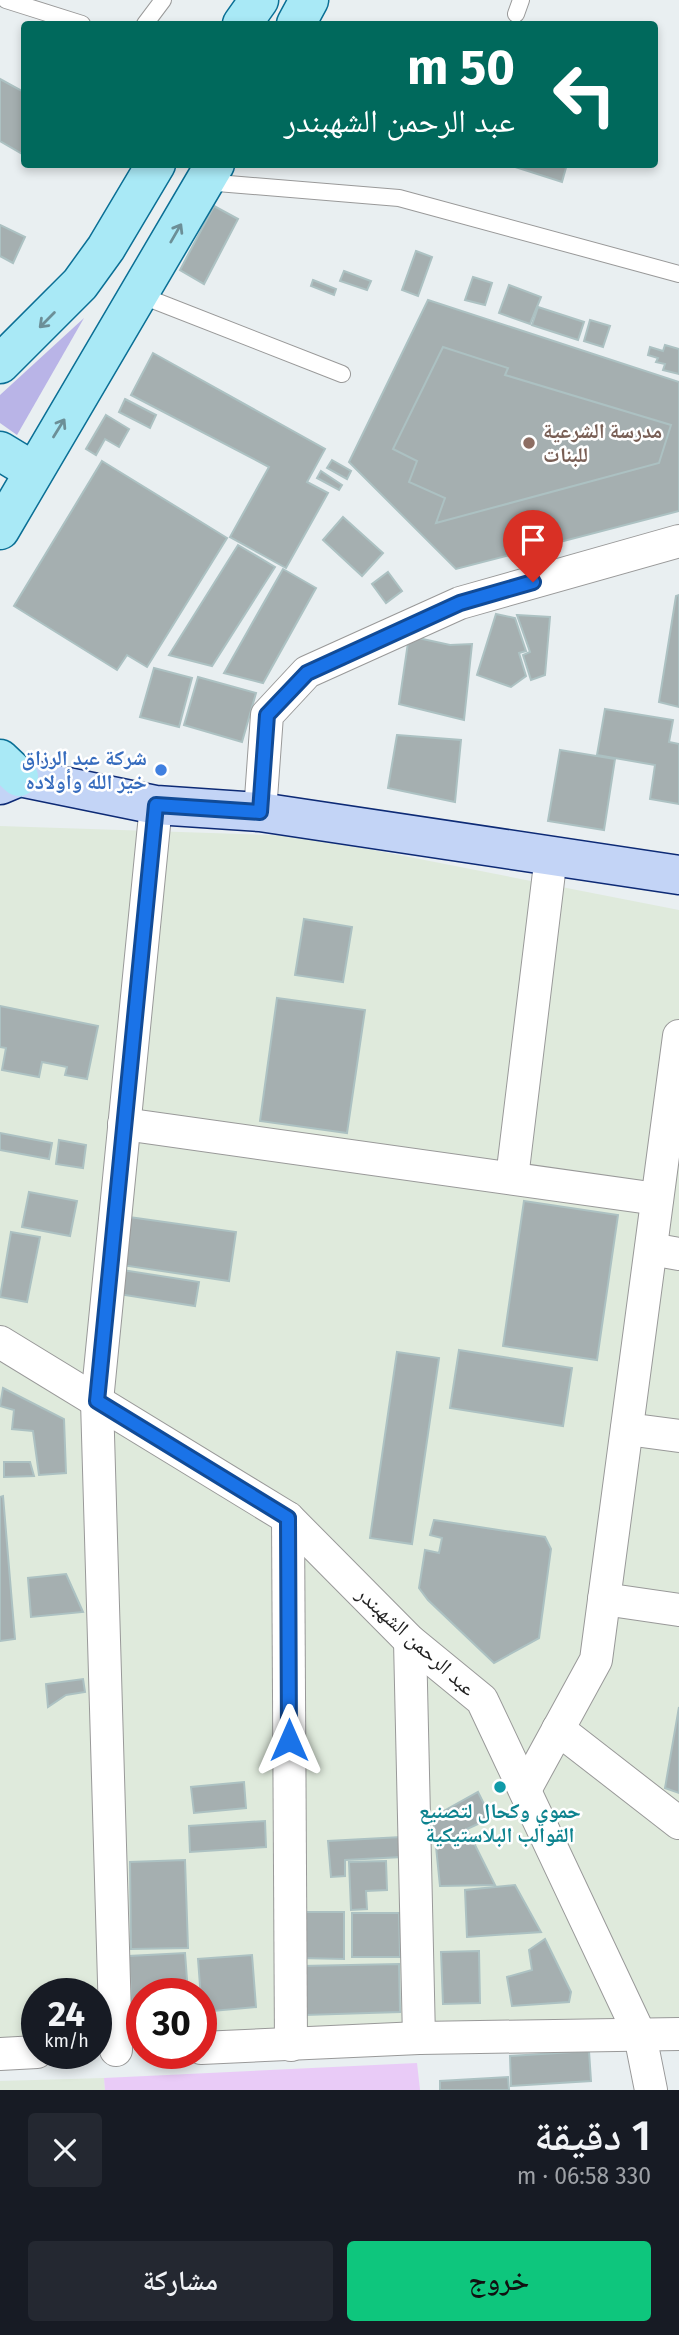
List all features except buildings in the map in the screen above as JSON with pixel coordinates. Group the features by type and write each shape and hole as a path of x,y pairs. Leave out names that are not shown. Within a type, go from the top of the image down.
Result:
{"main road":[{"path":"244,21 258,0"},
{"path":"298,21 309,0"},
{"path":"0,364 49,318 80,284 106,248 154,168"},
{"path":"0,530 210,173"},
{"path":"80,284 133,307"},
{"path":"0,451 33,471"},
{"path":"6,774 156,805 260,812 679,876"}],"street":[{"path":"260,812 267,715 307,673 460,603 679,541"},
{"path":"118,2050 97,1401 156,805"},
{"path":"512,1178 551,856"},
{"path":"526,1788 596,1660 627,1429 665,1252 657,1199 676,1084 679,1036"},
{"path":"124,1124 657,1199"},
{"name":"عبد الرحمن الشهبندر","path":"0,1342 288,1518 410,1641 482,1700 526,1788 640,2035 652,2090"},
{"path":"627,1429 679,1436"},
{"path":"288,1518 291,2045"},
{"path":"604,1599 679,1610"},
{"path":"410,1641 419,2038"},
{"path":"558,1729 679,1823"},
{"path":"217,2047 419,2038 679,2034"},
{"path":"0,2054 21,2053"}],"lane":[{"path":"6,0 72,21"},
{"path":"147,21 163,0"},
{"path":"210,173 399,198 679,274"},
{"path":"133,307 342,374"}],"shaded area":[{"path":"84,318 17,435 0,423 0,395"},
{"path":"0,826 302,836 679,910 679,2034 217,2045 217,1978 126,1978 126,2046 112,2047 112,1978 21,1978 21,2049 0,2050"},
{"path":"417,2063 420,2090 105,2090 104,2078"},
{"path":"104,2078 105,2090 0,2090 0,2081"}],"place":[{"name":"مدرسة الشرعية للبنات","path":"529,443"},
{"name":"شركة عبد الرزاق خير الله وأولاده","path":"161,770"},
{"name":"حموي وكحال لتصنيع القوالب البلاستيكية","path":"500,1787"}],"route":[{"path":"289,1740 288,1518 97,1401 156,805 260,812 267,715 307,673 460,603 533,582"}]}
